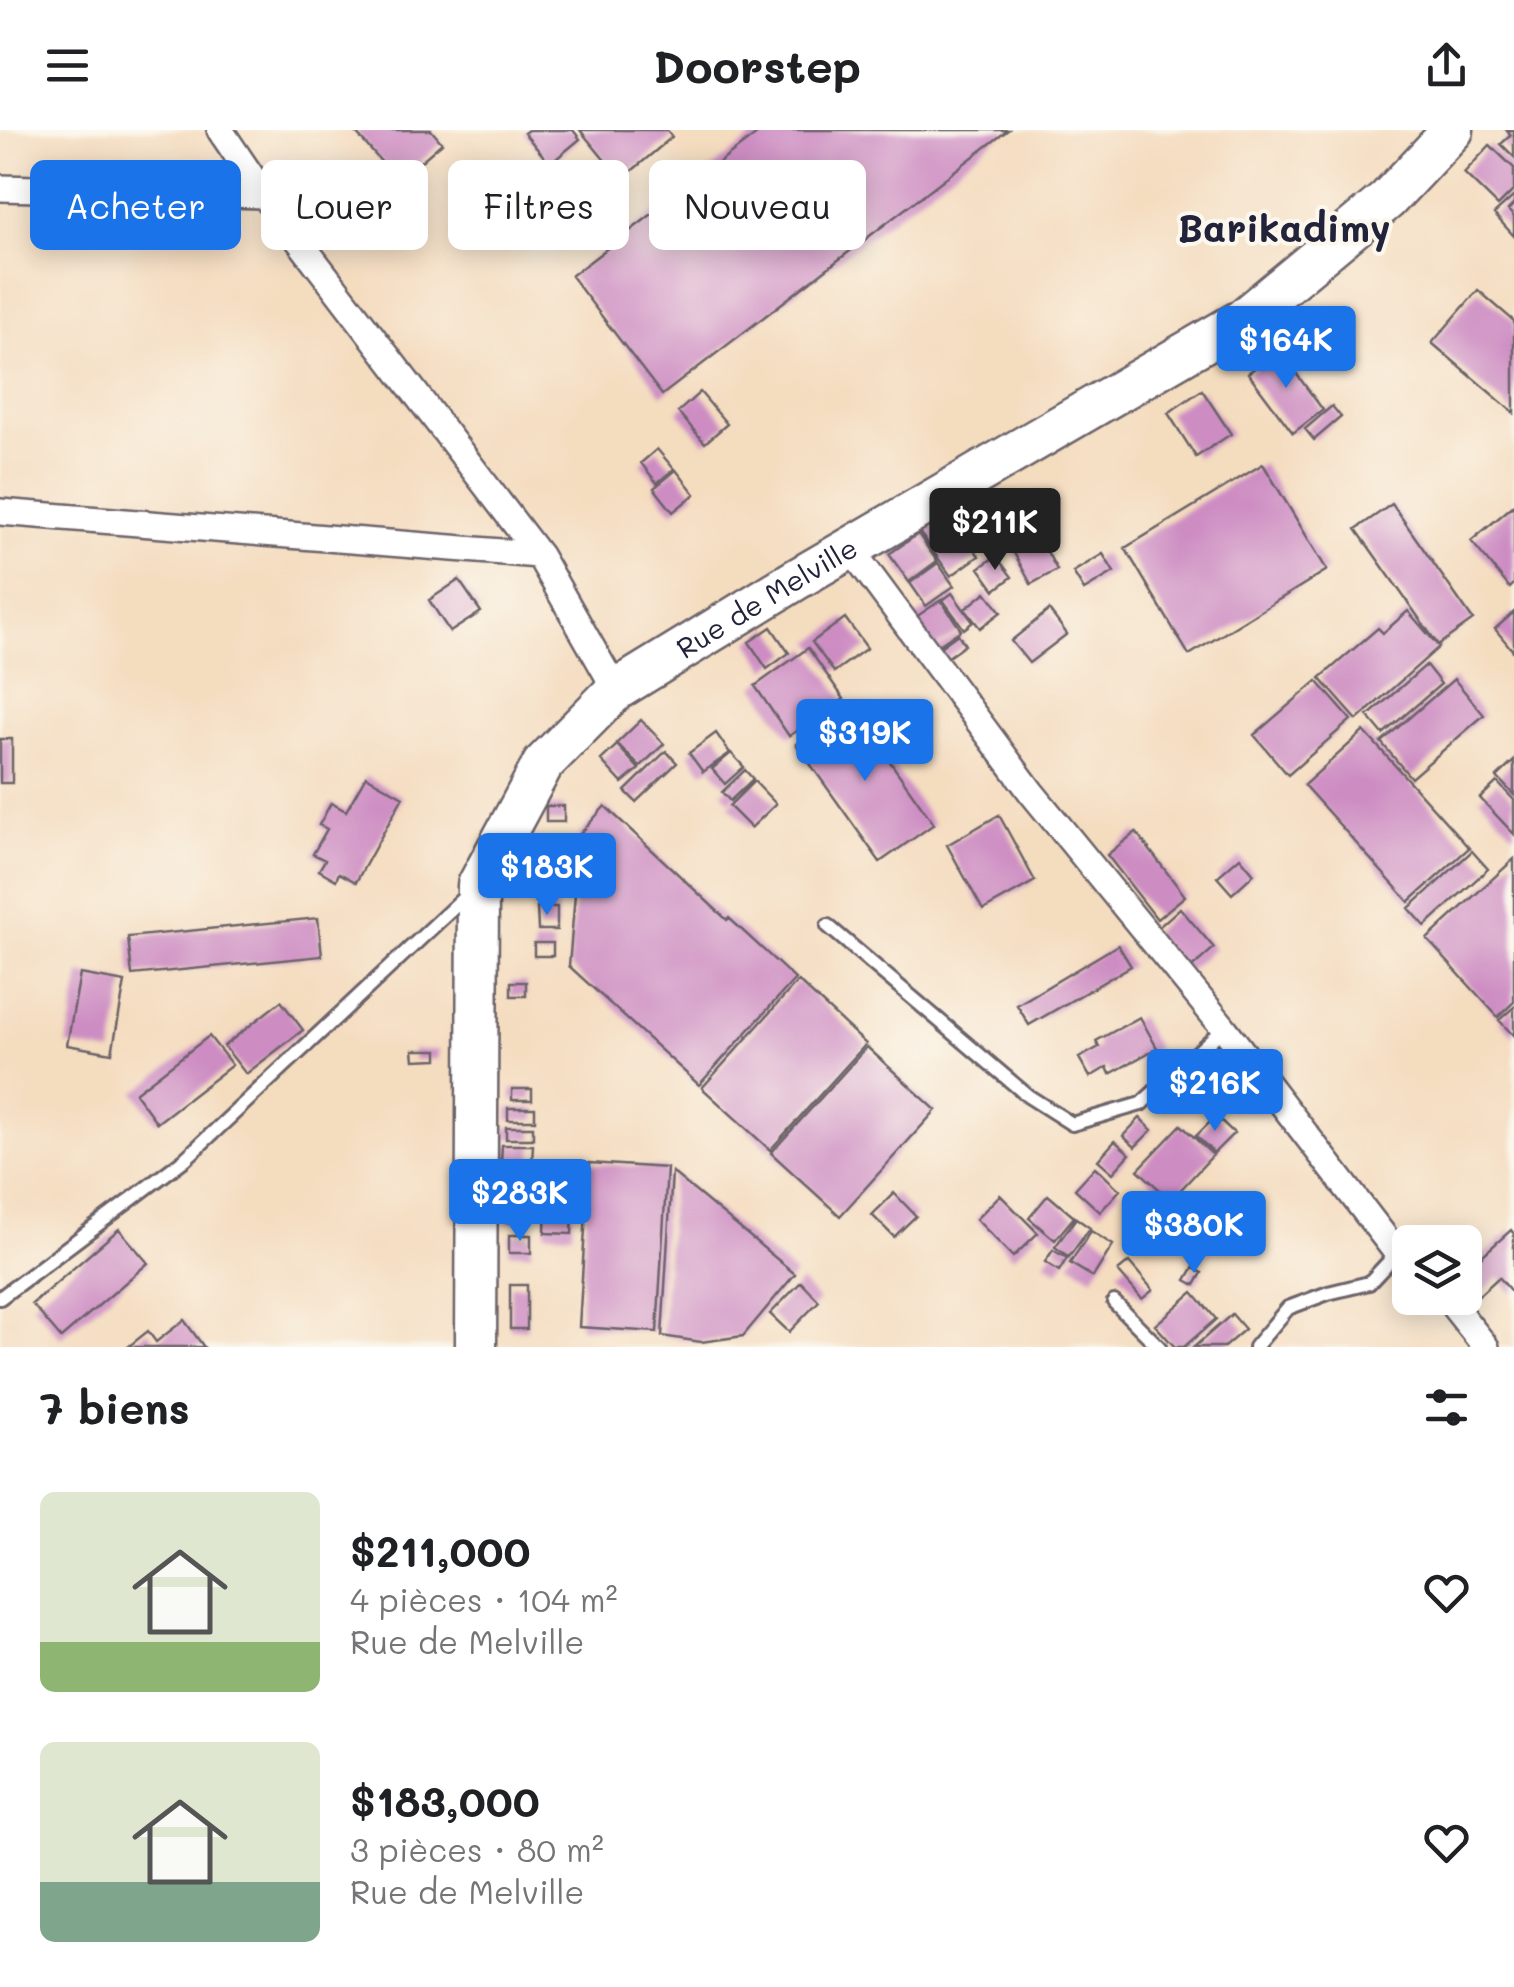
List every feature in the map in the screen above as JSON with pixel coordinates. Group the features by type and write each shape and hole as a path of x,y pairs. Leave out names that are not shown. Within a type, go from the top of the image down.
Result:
{"main road":[{"name":"Rue de Melville","path":"478,884 543,764 616,690 850,548 1242,320 1387,200 1453,130"},
{"path":"476,1347 478,884"}],"street":[{"path":"220,130 261,190"},
{"path":"0,188 261,194"},
{"path":"307,250 539,555 616,690"},
{"path":"0,512 539,555"},
{"path":"850,548 1031,792 1224,1028 1392,1243"},
{"path":"1461,1315 1486,1347"}],"lane":[{"path":"0,1298 186,1159 478,884"},
{"path":"828,926 1028,1096 1072,1124 1141,1104 1224,1028"},
{"path":"1255,1347 1288,1308 1369,1283 1392,1265"},
{"path":"1114,1302 1159,1347"}],"building":[{"path":"431,130 442,143 422,160 380,160 356,133"},
{"path":"573,130 580,139 555,160 547,160 524,133"},
{"path":"580,130 667,130 672,137 629,173 629,160 605,160"},
{"path":"762,130 1008,130 866,239 866,160 723,160"},
{"path":"1506,130 1514,130 1514,157 1501,144 1511,135"},
{"path":"1490,145 1514,168 1514,190 1498,206 1464,173"},
{"path":"1514,196 1514,204 1508,210 1514,217 1514,236 1494,214"},
{"path":"649,216 649,250 851,250 662,395 571,276 605,250 629,250 629,232"},
{"path":"1478,290 1514,321 1514,413 1432,343"},
{"path":"1279,350 1323,410 1293,433 1248,373"},
{"path":"1202,390 1231,434 1196,457 1168,413"},
{"path":"700,392 727,424 705,443 678,412"},
{"path":"1332,406 1341,417 1314,440 1305,429"},
{"path":"657,449 674,469 657,483 641,463"},
{"path":"1263,464 1327,570 1189,655 1125,548"},
{"path":"676,470 695,494 673,512 654,488"},
{"path":"1022,499 1040,531 999,555 980,522"},
{"path":"1392,504 1473,620 1438,645 1356,529"},
{"path":"1514,505 1514,584 1510,588 1471,541"},
{"path":"931,519 941,534 956,523 979,556 951,576 917,529"},
{"path":"918,534 937,561 909,582 889,554"},
{"path":"1039,537 1057,570 1031,584 1013,551"},
{"path":"1103,554 1114,572 1084,590 1073,572"},
{"path":"996,556 1012,577 995,590 979,568"},
{"path":"938,563 954,586 926,606 910,583"},
{"path":"459,580 481,612 450,632 429,600"},
{"path":"986,592 1001,612 980,628 965,609"},
{"path":"952,593 973,622 964,629 943,600"},
{"path":"941,600 961,630 930,651 910,621"},
{"path":"1049,610 1067,634 1029,663 1011,641"},
{"path":"1408,611 1439,647 1357,720 1320,678 1378,628 1383,633"},
{"path":"1514,612 1514,652 1495,629"},
{"path":"845,618 867,648 834,672 812,642"},
{"path":"771,627 789,653 767,669 749,642"},
{"path":"958,634 965,645 944,660 937,649"},
{"path":"808,648 844,699 789,736 755,686"},
{"path":"1426,665 1441,684 1383,734 1368,716"},
{"path":"1454,679 1484,715 1411,778 1381,742"},
{"path":"1317,681 1351,720 1288,775 1254,735"},
{"path":"850,705 934,824 880,862 796,744"},
{"path":"641,720 664,744 640,767 617,743"},
{"path":"1364,731 1469,848 1409,902 1304,785"},
{"path":"716,733 730,753 703,772 689,753"},
{"path":"0,739 12,739 12,783 0,783"},
{"path":"617,745 639,769 622,783 601,760"},
{"path":"666,751 677,763 636,802 625,791"},
{"path":"731,753 744,767 725,784 712,769"},
{"path":"1514,761 1514,795 1497,777"},
{"path":"745,770 753,779 730,801 722,792"},
{"path":"366,776 403,797 356,882 339,873 336,880 319,870 325,860 313,854 327,829 319,825 331,803 346,811"},
{"path":"754,781 776,804 751,828 729,806"},
{"path":"1497,782 1514,800 1514,834 1480,798"},
{"path":"546,806 564,806 564,822 546,822"},
{"path":"605,806 795,979 699,1085 569,966 580,834"},
{"path":"999,815 1035,881 983,910 947,845"},
{"path":"1136,832 1185,896 1157,919 1107,855"},
{"path":"1472,851 1488,869 1425,926 1409,908"},
{"path":"1240,857 1254,874 1232,894 1217,877"},
{"path":"1514,859 1514,1002 1498,1017 1427,939"},
{"path":"524,871 560,871 560,894 524,894"},
{"path":"537,907 557,907 557,930 538,930"},
{"path":"1180,908 1214,948 1187,972 1152,933"},
{"path":"318,918 322,956 132,975 128,937"},
{"path":"534,943 553,943 553,956 534,956"},
{"path":"1118,945 1131,966 1029,1025 1017,1005"},
{"path":"80,974 125,982 112,1053 67,1045"},
{"path":"798,981 866,1044 770,1150 702,1088"},
{"path":"511,982 526,982 526,996 511,996"},
{"path":"281,1001 303,1030 246,1074 224,1046"},
{"path":"1514,1007 1514,1036 1499,1020"},
{"path":"1140,1017 1157,1048 1110,1074 1107,1067 1090,1077 1079,1058 1099,1047 1096,1041"},
{"path":"209,1036 232,1065 157,1123 135,1093"},
{"path":"867,1047 936,1110 840,1216 771,1153"},
{"path":"413,1050 438,1050 438,1059 414,1060"},
{"path":"512,1089 532,1089 532,1100 512,1100"},
{"path":"508,1108 535,1108 535,1120 508,1120"},
{"path":"1216,1116 1234,1133 1214,1153 1196,1136"},
{"path":"1140,1118 1152,1130 1135,1147 1123,1136"},
{"path":"1181,1125 1213,1155 1171,1200 1138,1170"},
{"path":"506,1127 533,1127 533,1139 506,1139"},
{"path":"1115,1141 1130,1154 1113,1173 1098,1160"},
{"path":"502,1145 533,1145 532,1163 501,1163"},
{"path":"589,1163 667,1168 657,1332 579,1327"},
{"path":"547,1164 575,1165 572,1234 545,1233"},
{"path":"1095,1167 1120,1190 1100,1212 1075,1189"},
{"path":"672,1172 795,1274 743,1336 701,1342 662,1336"},
{"path":"507,1177 531,1177 531,1222 507,1222"},
{"path":"894,1193 916,1216 894,1237 872,1215"},
{"path":"1000,1195 1038,1233 1013,1257 976,1219"},
{"path":"1048,1195 1074,1217 1055,1240 1029,1218"},
{"path":"1076,1218 1090,1228 1069,1257 1055,1247"},
{"path":"119,1229 148,1263 61,1338 32,1304"},
{"path":"1511,1230 1514,1295 1499,1277 1482,1292 1482,1256"},
{"path":"1091,1231 1113,1245 1093,1277 1070,1263"},
{"path":"509,1235 531,1235 531,1253 509,1253"},
{"path":"1053,1250 1067,1258 1059,1271 1045,1262"},
{"path":"1129,1262 1153,1290 1142,1299 1118,1271"},
{"path":"1193,1268 1202,1273 1195,1285 1186,1280"},
{"path":"801,1282 819,1301 789,1332 770,1314"},
{"path":"510,1285 527,1285 527,1329 510,1329"},
{"path":"1193,1292 1216,1319 1184,1347 1175,1347 1155,1325"},
{"path":"1232,1314 1245,1329 1224,1347 1194,1347"},
{"path":"184,1320 204,1347 128,1347 148,1331 156,1342"}],"district":[{"name":"Barikadimy","path":"1284,229"}]}
